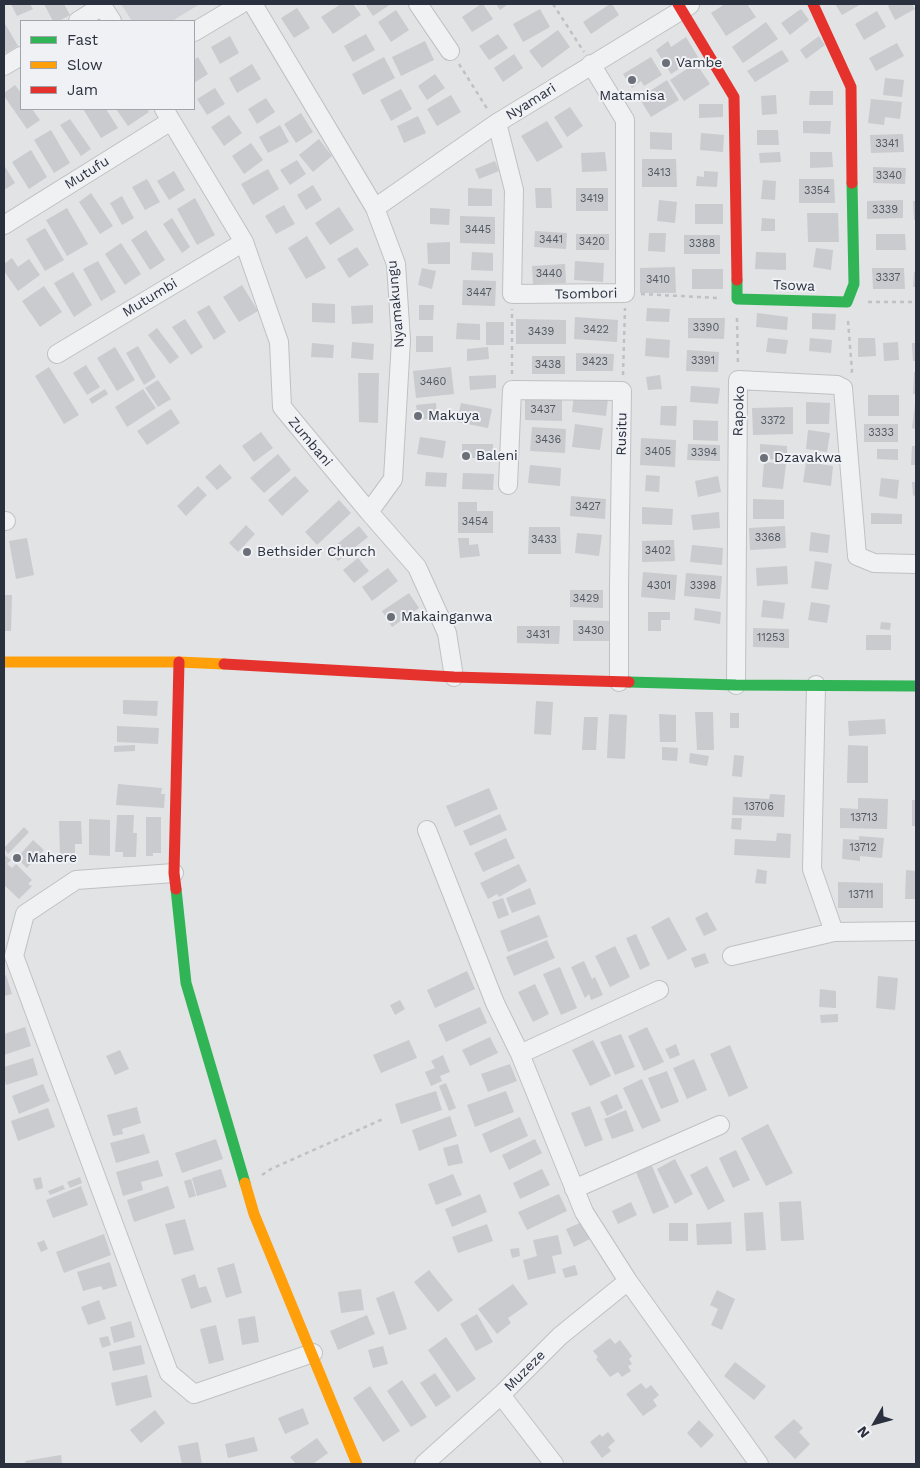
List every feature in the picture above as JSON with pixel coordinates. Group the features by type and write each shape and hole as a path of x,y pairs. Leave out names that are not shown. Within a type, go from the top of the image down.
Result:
{"street":[{"path":"195,31 240,4"},
{"name":"Nyamakungu","path":"253,4 375,208 396,264 401,340 393,479 368,512"},
{"path":"418,4 450,51"},
{"path":"813,4 851,87 854,284 847,302"},
{"path":"80,20 102,5 111,20"},
{"path":"684,6 734,97 737,299"},
{"name":"Nyamari","path":"375,208 497,123 684,6"},
{"path":"4,66 20,57"},
{"name":"Tsombori","path":"512,294 625,293 625,120 591,64"},
{"name":"Mutufu","path":"4,225 167,115"},
{"name":"Zumbani","path":"167,115 244,242 279,342 282,407 368,512 417,567 447,633 454,676"},
{"path":"497,123 514,190 512,294"},
{"name":"Mutumbi","path":"57,354 244,242"},
{"name":"Tsowa","path":"737,299 847,302"},
{"name":"Rapoko","path":"736,685 738,380 837,385 843,388"},
{"path":"843,388 858,556 874,563 916,564"},
{"path":"508,485 512,390 622,391"},
{"name":"Rusitu","path":"619,682 622,391"},
{"path":"4,662 179,662 619,682 916,686"},
{"path":"179,662 174,873 186,982 254,1214 313,1353 317,1368 357,1464"},
{"path":"816,685 812,869 834,932"},
{"path":"427,830 495,1003 520,1054 584,1212 628,1281 759,1464"},
{"path":"174,873 76,880 25,914 14,956 169,1373 194,1394 313,1353"},
{"path":"732,956 834,932 916,931"},
{"path":"520,1054 659,990"},
{"path":"574,1189 720,1125"},
{"name":"Muzeze","path":"424,1464 501,1395 560,1336 628,1281"},
{"path":"501,1395 554,1464"}],"path":[{"path":"552,4 591,64"},
{"path":"450,51 497,123"},
{"path":"622,391 625,293 737,299 738,380"},
{"path":"512,294 512,390"},
{"path":"843,388 852,371 847,302 916,302"},
{"path":"245,1187 270,1169 383,1119"}],"shaded area":[{"path":"121,4 200,4 174,20 131,20"}],"building":[{"path":"11,4 30,4 33,9 17,16"},
{"path":"44,4 64,4 70,15 61,20 52,20"},
{"path":"341,4 353,4 361,15 333,34 321,17"},
{"path":"365,4 391,4 373,16"},
{"path":"483,4 493,19 472,32 462,17"},
{"path":"496,4 508,4 500,10"},
{"path":"612,4 619,15 591,34 583,22"},
{"path":"725,4 747,4 756,17 726,36 711,13"},
{"path":"835,4 861,4 842,15"},
{"path":"892,4 912,4 915,9 895,20 888,6"},
{"path":"297,8 310,28 294,38 281,18"},
{"path":"540,9 550,27 523,42 513,24"},
{"path":"801,9 809,20 790,35 781,23"},
{"path":"396,10 409,30 391,42 378,22"},
{"path":"877,11 886,27 864,40 855,24"},
{"path":"4,22 18,46 6,53 4,48"},
{"path":"766,22 778,39 743,63 732,47"},
{"path":"558,30 570,47 542,68 529,51"},
{"path":"366,34 375,50 353,62 344,46"},
{"path":"498,34 508,48 489,60 479,46"},
{"path":"230,36 239,53 220,64 211,47"},
{"path":"819,36 825,45 806,59 800,50"},
{"path":"686,37 698,57 671,74 656,50 668,41 671,47"},
{"path":"425,41 434,60 401,76 392,57"},
{"path":"897,43 904,56 876,71 869,58"},
{"path":"782,50 789,61 755,82 747,71"},
{"path":"514,54 523,68 503,82 494,68"},
{"path":"198,57 208,74 195,82 195,59"},
{"path":"384,57 395,78 363,95 352,74"},
{"path":"651,57 662,75 644,86 641,81 632,88 623,74"},
{"path":"696,63 710,84 684,101 670,80"},
{"path":"252,64 261,79 237,93 229,78"},
{"path":"435,74 445,88 427,100 418,86"},
{"path":"885,78 904,80 902,97 883,95"},
{"path":"667,80 679,100 651,117 639,98"},
{"path":"15,85 20,92 20,110 33,110 40,120 27,129 4,96 4,93"},
{"path":"215,88 225,104 207,115 197,99"},
{"path":"401,89 412,109 391,121 380,100"},
{"path":"810,91 833,91 833,105 809,105"},
{"path":"451,95 461,112 437,126 427,109"},
{"path":"776,95 777,114 762,115 761,96"},
{"path":"266,98 275,112 257,124 248,109"},
{"path":"871,99 902,102 900,119 885,117 884,125 868,123"},
{"path":"699,104 723,104 723,117 699,118"},
{"path":"570,107 583,126 567,137 554,117"},
{"path":"84,110 107,110 118,128 101,138"},
{"path":"117,110 148,110 149,112 128,126"},
{"path":"301,113 313,132 296,143 284,124"},
{"path":"229,115 242,133 224,146 211,127"},
{"path":"418,116 426,133 404,143 397,126"},
{"path":"70,119 91,149 81,156 60,125"},
{"path":"547,121 563,147 537,162 521,136"},
{"path":"803,121 831,121 830,134 803,133"},
{"path":"280,125 289,142 268,153 259,137"},
{"path":"51,130 70,163 54,173 34,140"},
{"path":"757,130 778,130 779,145 757,145"},
{"path":"650,132 672,133 672,150 650,149"},
{"path":"701,133 724,135 723,152 700,150"},
{"path":"903,134 904,152 871,153 870,135"},
{"path":"319,139 332,156 313,172 299,155"},
{"path":"251,143 263,160 244,174 232,156"},
{"path":"31,150 47,177 29,189 12,162"},
{"path":"605,152 607,171 582,172 581,153"},
{"path":"780,152 781,162 760,163 759,153"},
{"path":"810,152 832,152 833,167 810,168"},
{"path":"642,159 676,159 677,187 642,187"},
{"path":"297,160 306,174 290,185 280,170"},
{"path":"495,161 499,171 479,179 475,169"},
{"path":"4,165 15,183 4,190"},
{"path":"873,167 906,168 905,184 873,183"},
{"path":"268,169 279,189 253,205 241,184"},
{"path":"174,171 185,190 169,200 157,181"},
{"path":"704,171 718,172 717,187 696,186 697,176 704,177"},
{"path":"147,179 160,202 145,210 132,187"},
{"path":"799,179 834,179 835,203 799,203"},
{"path":"763,180 776,181 775,200 761,199"},
{"path":"313,185 322,200 306,210 297,195"},
{"path":"468,188 492,189 492,206 468,206"},
{"path":"535,188 551,188 552,208 536,208"},
{"path":"576,188 608,188 608,211 576,211"},
{"path":"91,193 113,226 100,234 79,202"},
{"path":"122,196 134,218 122,225 110,203"},
{"path":"195,198 215,235 197,245 177,209"},
{"path":"659,200 677,202 675,223 657,221"},
{"path":"903,200 903,218 867,219 867,201"},
{"path":"913,201 916,201 916,220 914,220"},
{"path":"695,204 723,204 723,224 695,224"},
{"path":"284,205 295,224 276,234 265,216"},
{"path":"339,207 354,230 330,245 315,223"},
{"path":"67,208 88,244 67,256 46,220"},
{"path":"430,208 450,209 449,225 430,224"},
{"path":"807,213 838,213 839,242 808,242"},
{"path":"460,216 495,217 495,244 460,243"},
{"path":"172,218 190,247 182,253 163,224"},
{"path":"762,218 775,219 775,231 761,231"},
{"path":"45,228 64,260 45,271 26,239"},
{"path":"146,230 165,260 150,270 131,240"},
{"path":"535,231 567,233 566,249 534,247"},
{"path":"649,233 666,233 665,252 648,251"},
{"path":"576,234 609,234 609,250 576,250"},
{"path":"876,234 905,234 906,250 876,250"},
{"path":"684,235 720,235 720,254 684,254"},
{"path":"307,236 326,268 306,279 288,248"},
{"path":"450,242 450,264 428,264 427,243"},
{"path":"121,243 141,274 125,285 105,254"},
{"path":"357,247 369,265 349,278 337,259"},
{"path":"816,248 833,250 831,270 813,267"},
{"path":"472,252 493,253 493,271 471,270"},
{"path":"756,252 786,253 786,270 755,269"},
{"path":"12,258 18,267 29,259 40,275 18,291 4,271 4,264"},
{"path":"98,261 116,292 101,301 83,269"},
{"path":"575,261 604,263 603,282 574,280"},
{"path":"565,264 566,283 533,284 532,266"},
{"path":"675,267 676,293 640,293 640,268"},
{"path":"422,268 436,271 432,289 418,285"},
{"path":"872,268 904,268 905,289 873,289"},
{"path":"692,269 723,269 723,289 692,289"},
{"path":"73,272 92,305 74,317 54,283"},
{"path":"914,272 916,272 916,287 913,287"},
{"path":"463,280 496,281 495,306 462,305"},
{"path":"242,285 258,311 239,322 223,297"},
{"path":"44,286 62,312 40,327 22,301"},
{"path":"312,303 335,304 335,323 312,322"},
{"path":"209,305 226,332 214,340 197,312"},
{"path":"373,305 373,323 352,324 351,306"},
{"path":"419,305 434,305 433,320 419,320"},
{"path":"647,308 670,309 669,322 646,321"},
{"path":"757,313 788,317 787,330 756,327"},
{"path":"812,313 836,314 835,330 812,329"},
{"path":"575,317 618,320 617,342 574,339"},
{"path":"688,318 725,318 724,339 688,338"},
{"path":"185,319 203,347 191,355 172,327"},
{"path":"516,319 566,320 566,344 516,344"},
{"path":"486,322 504,322 504,345 486,345"},
{"path":"457,323 480,324 480,340 456,339"},
{"path":"157,328 179,357 170,364 148,335"},
{"path":"416,336 433,336 433,352 416,352"},
{"path":"646,338 670,340 669,358 645,356"},
{"path":"768,338 788,340 786,354 766,352"},
{"path":"810,338 832,340 831,353 809,351"},
{"path":"858,338 875,338 876,356 858,357"},
{"path":"352,342 374,344 373,360 351,358"},
{"path":"898,342 899,360 884,361 883,343"},
{"path":"312,343 334,345 333,358 311,357"},
{"path":"912,343 916,343 916,361 913,361"},
{"path":"138,346 156,377 144,385 126,353"},
{"path":"115,347 135,380 117,391 97,358"},
{"path":"488,347 489,359 467,361 467,349"},
{"path":"687,350 719,352 718,372 686,371"},
{"path":"576,353 614,354 613,371 576,371"},
{"path":"532,356 565,356 565,374 532,374"},
{"path":"86,365 100,387 87,395 73,373"},
{"path":"49,367 79,415 64,424 35,376"},
{"path":"451,367 454,394 416,398 413,371"},
{"path":"914,372 916,372 916,394 913,394"},
{"path":"358,373 379,373 378,423 359,422"},
{"path":"496,375 496,388 470,390 469,376"},
{"path":"660,375 662,389 648,390 646,377"},
{"path":"158,380 171,399 158,407 145,388"},
{"path":"691,386 720,388 718,404 690,402"},
{"path":"105,389 108,394 92,404 89,399"},
{"path":"143,389 156,408 127,427 115,407"},
{"path":"574,395 608,399 606,416 572,412"},
{"path":"868,395 899,395 899,416 868,416"},
{"path":"525,400 562,400 562,421 525,420"},
{"path":"806,402 830,403 829,424 806,424"},
{"path":"436,403 437,418 418,420 416,405"},
{"path":"461,403 492,409 488,428 457,422"},
{"path":"916,403 916,429 912,428"},
{"path":"661,406 677,406 676,426 660,425"},
{"path":"793,407 793,434 753,435 752,408"},
{"path":"171,409 180,423 147,445 137,431"},
{"path":"693,420 718,421 718,441 693,440"},
{"path":"575,424 603,428 600,450 572,447"},
{"path":"864,424 898,424 898,442 864,442"},
{"path":"532,427 566,429 565,453 530,451"},
{"path":"808,430 830,433 827,452 806,449"},
{"path":"261,432 273,448 254,462 242,446"},
{"path":"420,437 446,441 443,458 417,454"},
{"path":"641,438 676,440 675,467 640,465"},
{"path":"462,444 493,444 493,458 462,458"},
{"path":"688,444 720,445 720,461 687,460"},
{"path":"760,444 787,446 787,460 760,459"},
{"path":"912,446 916,446 916,465 911,465"},
{"path":"877,449 898,449 898,460 877,459"},
{"path":"278,454 291,470 264,493 250,478"},
{"path":"764,462 786,464 783,489 762,487"},
{"path":"806,462 833,466 831,486 803,482"},
{"path":"220,464 232,478 217,490 205,477"},
{"path":"530,465 561,468 560,486 528,483"},
{"path":"426,472 447,473 446,487 425,486"},
{"path":"463,473 494,474 493,490 462,489"},
{"path":"646,475 660,476 659,492 645,491"},
{"path":"295,476 309,491 282,516 268,500"},
{"path":"718,476 721,492 698,497 695,481"},
{"path":"881,478 899,480 897,499 879,496"},
{"path":"912,482 916,482 916,495 913,496"},
{"path":"198,486 207,495 186,516 177,506"},
{"path":"571,496 606,499 605,519 570,516"},
{"path":"753,499 784,500 784,519 753,519"},
{"path":"339,500 351,513 317,545 305,532"},
{"path":"458,502 477,502 477,511 493,511 493,533 458,533"},
{"path":"642,507 673,509 672,525 642,524"},
{"path":"719,512 720,528 693,530 691,515"},
{"path":"871,513 902,514 902,524 871,524"},
{"path":"246,525 255,534 238,552 229,543"},
{"path":"359,526 368,537 338,561 330,550"},
{"path":"785,526 786,548 750,550 749,528"},
{"path":"529,527 560,527 561,554 528,554"},
{"path":"811,532 830,535 828,553 809,551"},
{"path":"577,533 602,535 599,556 575,553"},
{"path":"27,538 34,575 16,579 9,541"},
{"path":"458,538 469,538 469,545 478,544 480,556 460,558"},
{"path":"674,540 675,561 642,562 642,541"},
{"path":"692,545 723,548 722,565 690,562"},
{"path":"358,558 369,571 354,583 343,570"},
{"path":"815,561 832,564 828,590 811,588"},
{"path":"787,566 788,584 757,586 756,568"},
{"path":"388,568 398,581 372,601 362,587"},
{"path":"643,572 677,575 675,600 641,597"},
{"path":"686,573 722,576 720,599 684,596"},
{"path":"570,590 603,590 603,608 570,607"},
{"path":"409,593 419,608 392,627 382,611"},
{"path":"4,595 12,595 11,631 4,631"},
{"path":"763,600 785,603 783,619 761,617"},
{"path":"811,602 830,605 827,623 808,620"},
{"path":"695,608 721,612 720,624 694,620"},
{"path":"648,612 670,612 670,620 661,620 661,631 648,631"},
{"path":"573,620 610,621 610,641 573,641"},
{"path":"881,622 891,623 890,630 880,629"},
{"path":"517,626 560,626 559,644 517,643"},
{"path":"753,628 789,629 789,648 753,647"},
{"path":"866,635 891,635 891,650 866,650"},
{"path":"123,700 158,701 157,716 123,714"},
{"path":"536,701 553,702 551,735 534,734"},
{"path":"695,712 713,712 714,750 697,750"},
{"path":"730,713 739,713 739,728 730,728"},
{"path":"609,714 627,715 625,759 607,758"},
{"path":"659,714 676,715 676,742 660,742"},
{"path":"584,717 598,717 596,750 582,750"},
{"path":"885,719 886,734 849,736 848,721"},
{"path":"117,726 159,728 158,744 117,742"},
{"path":"135,745 135,751 114,752 114,746"},
{"path":"848,745 868,746 868,783 847,783"},
{"path":"662,747 678,748 677,761 662,760"},
{"path":"690,753 709,756 707,766 689,763"},
{"path":"734,755 744,756 742,777 732,776"},
{"path":"118,784 162,788 161,794 165,794 164,808 116,805"},
{"path":"489,788 498,809 455,827 446,806"},
{"path":"770,794 785,795 784,817 732,815 733,797 769,799"},
{"path":"858,798 888,799 887,829 840,828 840,808 858,809"},
{"path":"912,800 916,800 916,826 912,826"},
{"path":"500,814 507,830 470,846 463,831"},
{"path":"117,815 134,815 133,833 137,833 136,857 123,857 123,852 115,852"},
{"path":"146,817 161,817 161,853 153,853 153,856 146,856"},
{"path":"732,818 742,818 741,830 731,829"},
{"path":"89,819 110,820 110,856 89,855"},
{"path":"59,821 81,821 82,844 75,844 75,855 60,855"},
{"path":"24,827 29,832 8,854 4,848"},
{"path":"777,833 791,834 790,858 734,855 735,839 776,841"},
{"path":"859,836 884,838 882,858 860,856 860,861 842,859 843,839 859,840"},
{"path":"506,838 515,858 483,872 474,853"},
{"path":"33,840 44,850 27,868 17,858"},
{"path":"5,855 11,860 7,864 12,868 16,864 32,880 28,884 32,886 19,899 4,885"},
{"path":"519,864 527,881 499,897 497,894 488,899 480,883"},
{"path":"757,869 767,871 766,884 755,883"},
{"path":"906,870 916,871 916,899 905,899"},
{"path":"838,882 883,883 883,908 838,908"},
{"path":"530,888 536,904 512,913 506,898"},
{"path":"503,898 509,915 498,919 492,902"},
{"path":"707,912 717,930 704,936 695,918"},
{"path":"539,915 548,937 508,952 500,931"},
{"path":"669,917 687,950 668,960 651,927"},
{"path":"636,934 650,965 640,970 626,938"},
{"path":"547,940 555,958 514,976 506,957"},
{"path":"615,946 630,977 610,987 595,956"},
{"path":"705,953 709,963 695,968 691,958"},
{"path":"584,961 592,979 595,977 603,995 591,1000 589,994 585,998 571,967"},
{"path":"560,967 577,1008 561,1015 543,974"},
{"path":"467,971 475,989 435,1008 427,990"},
{"path":"6,975 12,994 4,996 4,976"},
{"path":"878,976 898,978 895,1010 876,1008"},
{"path":"535,984 549,1014 533,1022 518,992"},
{"path":"820,989 836,991 836,1008 819,1007"},
{"path":"400,1000 405,1009 395,1015 390,1005"},
{"path":"480,1007 487,1023 446,1042 438,1025"},
{"path":"838,1014 838,1022 821,1023 820,1015"},
{"path":"25,1027 31,1046 4,1055 4,1034"},
{"path":"647,1027 664,1062 644,1071 628,1036"},
{"path":"621,1034 635,1067 615,1075 600,1042"},
{"path":"490,1037 498,1053 470,1066 462,1050"},
{"path":"409,1040 417,1058 381,1073 373,1055"},
{"path":"593,1040 611,1076 590,1086 572,1050"},
{"path":"676,1044 680,1055 670,1059 665,1049"},
{"path":"730,1045 748,1088 729,1097 710,1054"},
{"path":"120,1050 129,1069 115,1075 106,1056"},
{"path":"443,1055 450,1072 440,1076 442,1081 431,1086 425,1072 435,1068 431,1061"},
{"path":"33,1058 38,1075 6,1085 4,1067"},
{"path":"694,1059 707,1090 687,1099 673,1068"},
{"path":"510,1064 517,1081 488,1092 481,1074"},
{"path":"667,1071 679,1102 661,1109 648,1078"},
{"path":"642,1079 661,1121 642,1129 623,1088"},
{"path":"446,1083 456,1108 449,1111 439,1086"},
{"path":"43,1084 50,1101 19,1114 12,1096"},
{"path":"436,1091 442,1110 401,1124 395,1104"},
{"path":"506,1091 514,1112 475,1127 467,1105"},
{"path":"617,1094 623,1108 607,1116 600,1102"},
{"path":"590,1106 603,1140 585,1147 571,1113"},
{"path":"137,1107 141,1123 122,1129 123,1134 113,1136 107,1115"},
{"path":"48,1108 55,1127 18,1141 11,1121"},
{"path":"626,1110 634,1131 612,1139 604,1119"},
{"path":"450,1116 457,1136 419,1151 412,1130"},
{"path":"520,1117 528,1136 490,1153 482,1134"},
{"path":"768,1124 793,1173 766,1186 741,1138"},
{"path":"144,1134 150,1153 116,1163 110,1143"},
{"path":"216,1139 223,1159 182,1173 175,1153"},
{"path":"535,1139 542,1153 509,1170 502,1155"},
{"path":"458,1144 463,1163 448,1166 443,1148"},
{"path":"736,1150 750,1180 733,1188 719,1158"},
{"path":"675,1159 693,1194 675,1204 657,1169"},
{"path":"158,1160 163,1176 141,1182 143,1190 123,1196 116,1172"},
{"path":"652,1166 669,1207 653,1214 636,1172"},
{"path":"707,1166 725,1201 708,1210 690,1175"},
{"path":"221,1169 227,1187 197,1196 192,1178"},
{"path":"542,1169 550,1185 520,1199 513,1183"},
{"path":"453,1174 462,1195 436,1205 428,1184"},
{"path":"41,1177 43,1188 36,1190 33,1179"},
{"path":"80,1177 82,1183 70,1188 67,1182"},
{"path":"191,1179 196,1196 189,1198 184,1181"},
{"path":"63,1185 65,1189 50,1195 48,1191"},
{"path":"81,1186 88,1205 53,1218 46,1200"},
{"path":"168,1186 175,1208 134,1222 127,1200"},
{"path":"480,1194 487,1212 452,1227 445,1209"},
{"path":"559,1194 567,1211 527,1230 518,1212"},
{"path":"801,1201 804,1240 781,1241 779,1202"},
{"path":"631,1202 637,1215 618,1224 612,1211"},
{"path":"763,1212 766,1250 746,1251 744,1213"},
{"path":"185,1219 194,1250 174,1255 165,1224"},
{"path":"582,1222 590,1239 574,1247 566,1229"},
{"path":"731,1222 732,1244 697,1245 696,1224"},
{"path":"669,1223 688,1223 688,1241 669,1241"},
{"path":"487,1224 493,1241 458,1253 452,1237"},
{"path":"104,1234 111,1255 64,1273 56,1252"},
{"path":"558,1235 562,1254 552,1256 556,1273 528,1280 523,1260 537,1256 533,1240"},
{"path":"44,1240 48,1249 41,1252 37,1243"},
{"path":"519,1248 520,1256 512,1258 510,1249"},
{"path":"110,1262 117,1286 103,1290 101,1286 83,1291 77,1272"},
{"path":"234,1263 242,1293 226,1298 217,1268"},
{"path":"575,1265 578,1275 565,1278 562,1269"},
{"path":"429,1270 453,1300 438,1312 414,1282"},
{"path":"195,1274 199,1288 206,1286 212,1302 191,1309 181,1279"},
{"path":"513,1284 528,1304 508,1318 511,1323 497,1334 478,1309"},
{"path":"361,1289 364,1310 341,1313 338,1292"},
{"path":"717,1290 735,1299 722,1330 711,1325 718,1309 710,1305"},
{"path":"394,1291 407,1329 389,1335 376,1298"},
{"path":"99,1300 106,1319 88,1325 81,1307"},
{"path":"477,1314 493,1342 476,1351 460,1324"},
{"path":"367,1315 375,1334 338,1350 330,1331"},
{"path":"255,1316 259,1342 242,1345 238,1319"},
{"path":"131,1321 135,1337 114,1343 110,1327"},
{"path":"216,1325 224,1360 209,1364 200,1329"},
{"path":"108,1336 111,1345 102,1348 99,1338"},
{"path":"446,1337 476,1379 457,1392 428,1350"},
{"path":"610,1338 615,1344 620,1340 632,1356 629,1359 632,1364 628,1366 631,1371 622,1377 618,1372 610,1377 596,1359 598,1357 593,1351"},
{"path":"141,1345 145,1364 113,1371 109,1352"},
{"path":"383,1346 388,1364 373,1368 368,1350"},
{"path":"735,1362 766,1386 754,1400 724,1376"},
{"path":"435,1373 451,1397 436,1407 420,1383"},
{"path":"147,1375 152,1397 116,1406 111,1383"},
{"path":"402,1380 427,1417 411,1427 387,1391"},
{"path":"641,1383 646,1389 651,1385 659,1395 653,1400 657,1406 643,1416 626,1394"},
{"path":"370,1386 400,1431 383,1442 353,1398"},
{"path":"303,1408 309,1424 285,1434 278,1418"},
{"path":"155,1410 165,1423 141,1443 130,1430"},
{"path":"794,1419 803,1428 799,1432 810,1444 795,1459 774,1437"},
{"path":"699,1420 714,1435 701,1448 687,1433"},
{"path":"608,1432 615,1441 608,1447 611,1451 602,1458 590,1442 600,1434 602,1437"},
{"path":"254,1437 258,1451 228,1458 225,1444"},
{"path":"317,1438 328,1453 313,1464 296,1464 290,1457"},
{"path":"198,1442 202,1464 182,1464 178,1446"},
{"path":"61,1455 62,1464 26,1464 25,1461"}],"traffic: fast":[{"path":"737,280 737,299 847,302 854,284 852,183"},
{"path":"629,682 736,685 916,686"},
{"path":"176,889 186,983 245,1183"}],"traffic: slow":[{"path":"4,662 179,662 224,664"},
{"path":"245,1183 254,1214 357,1464"}],"traffic: jam":[{"path":"678,4 734,97 737,280"},
{"path":"813,4 851,87 852,183"},
{"path":"176,889 174,873 179,662"},
{"path":"224,664 454,677 629,682"}],"place":[{"name":"Vambe","path":"666,63"},
{"name":"Matamisa","path":"632,80"},
{"name":"Makuya","path":"418,416"},
{"name":"Baleni","path":"466,456"},
{"name":"Dzavakwa","path":"764,458"},
{"name":"Bethsider Church","path":"247,552"},
{"name":"Makainganwa","path":"391,617"},
{"name":"Mahere","path":"17,858"}]}
